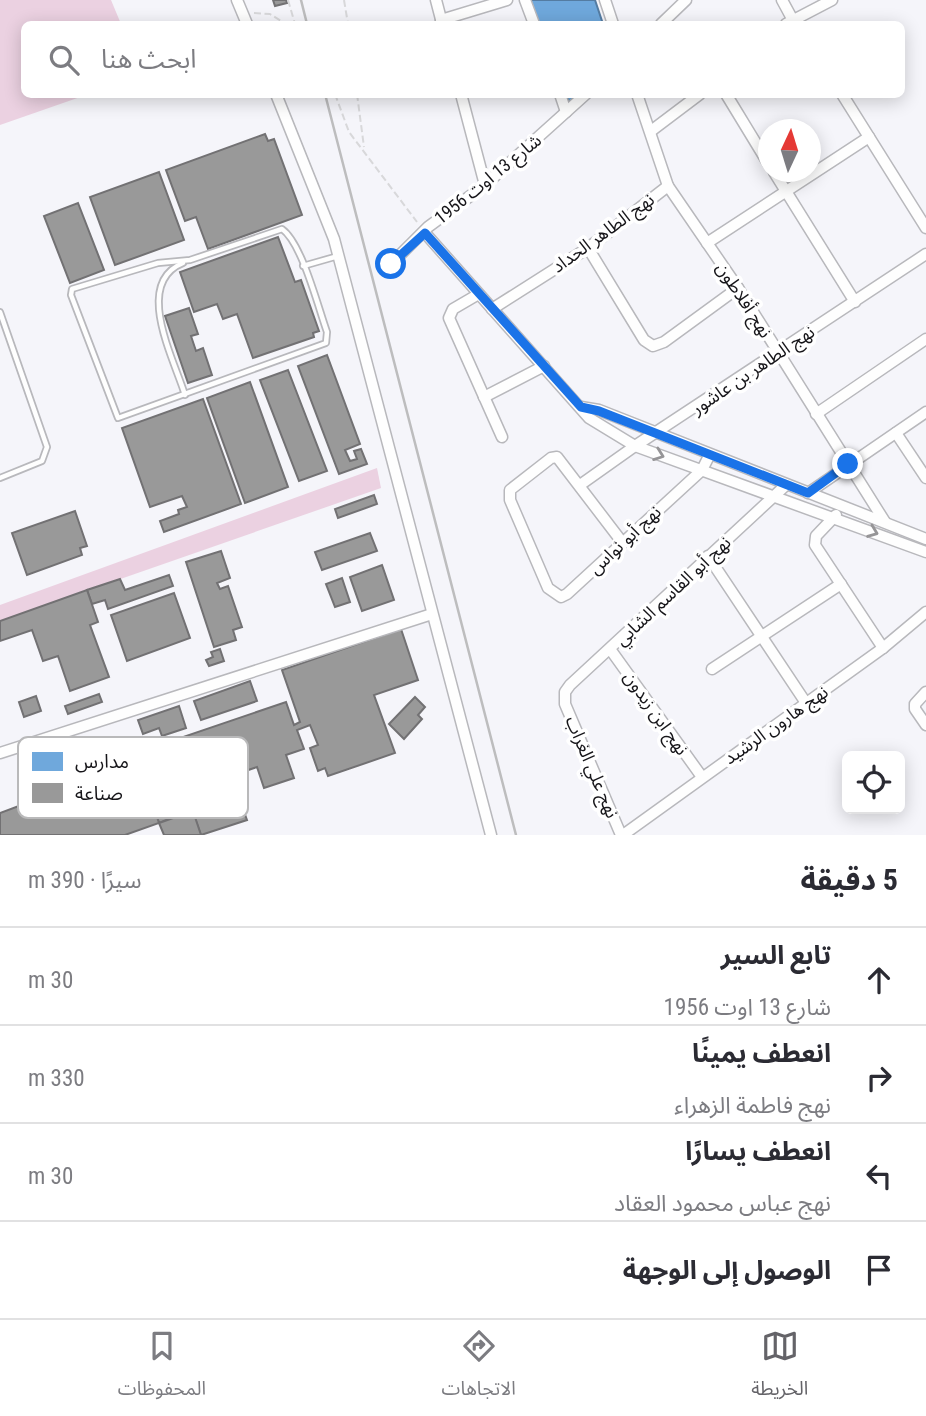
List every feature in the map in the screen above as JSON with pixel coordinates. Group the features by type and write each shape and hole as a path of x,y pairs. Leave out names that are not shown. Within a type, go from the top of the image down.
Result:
{"street":[{"path":"237,0 246,21"},
{"path":"436,0 442,21"},
{"path":"445,21 507,0"},
{"path":"525,0 533,21"},
{"path":"605,0 612,21"},
{"path":"664,21 686,0"},
{"path":"782,0 790,21"},
{"path":"795,21 832,0"},
{"path":"278,98 331,229 491,835"},
{"path":"462,98 485,185"},
{"path":"561,98 566,112"},
{"name":"شارع 13 اوت 1956","path":"391,264 485,185 582,98"},
{"name":"نهج الطاهر الحداد","path":"492,309 588,248 668,186 638,98"},
{"path":"650,131 695,98"},
{"path":"728,98 758,147"},
{"path":"845,98 926,228"},
{"path":"708,243 869,137"},
{"path":"780,182 855,302"},
{"name":"نهج أفلاطون","path":"668,186 708,243 885,522"},
{"path":"425,233 477,295 596,423 635,446 926,552"},
{"path":"588,248 644,340 653,346 664,342 737,288"},
{"name":"نهج الطاهر بن عاشور","path":"580,485 926,254"},
{"path":"477,295 453,309 449,318 502,437"},
{"path":"816,414 926,340"},
{"path":"484,397 544,366"},
{"path":"581,407 599,411 926,539"},
{"path":"808,493 926,412"},
{"path":"896,433 926,478"},
{"path":"691,478 689,466 696,450"},
{"path":"702,470 709,456"},
{"name":"نهج أبو نواس","path":"580,485 557,457 541,465 512,487 509,493 548,588 556,596 567,594 702,470"},
{"path":"580,485 622,542"},
{"name":"نهج أبو القاسم الشابي","path":"564,699 569,685 786,485"},
{"path":"844,507 816,536 815,545 883,648"},
{"path":"708,556 806,703"},
{"path":"712,669 841,584"},
{"name":"نهج هارون الرشيد","path":"622,835 883,648 926,612"},
{"path":"50,737 432,614"},
{"name":"نهج ابن زيدون","path":"610,649 702,777"},
{"path":"926,692 919,697 915,709 926,725"},
{"name":"نهج علي الغراب","path":"564,699 622,835"},
{"path":"0,753 18,747"}],"lane":[{"path":"186,395 157,307 159,286 171,268 282,229 291,237 327,332 326,343 186,395 117,418 71,292 158,263 190,260"},
{"path":"303,266 338,256"},
{"path":"0,312 2,327 47,447 42,461 0,478"}],"path":[{"path":"288,0 294,21"},
{"path":"344,0 348,21"},
{"path":"242,12 270,14 281,21"},
{"path":"336,98 349,132 364,148 425,233"},
{"path":"358,98 364,148"}],"shaded area":[{"path":"0,0 111,0 120,21 21,21 21,98 77,98 0,125"},
{"path":"377,468 381,488 0,621 0,605"}],"building: مدارس":[{"path":"530,0 595,0 602,21 538,21"}],"building: صناعة":[{"path":"273,0 286,0 287,3 275,6"},
{"path":"265,134 268,141 274,139 302,215 208,249 196,217 185,221 166,170"},
{"path":"159,172 184,240 115,265 90,197"},
{"path":"78,203 104,270 70,283 44,216"},
{"path":"278,237 295,282 301,280 319,331 313,333 314,337 253,358 237,314 223,319 217,304 194,312 180,272"},
{"path":"189,308 198,334 191,336 196,351 203,348 212,375 188,383 165,316"},
{"path":"327,355 360,444 345,450 350,461 357,459 354,451 361,449 367,464 339,474 298,366"},
{"path":"288,370 327,471 299,481 260,380"},
{"path":"250,382 288,487 245,503 207,398"},
{"path":"203,399 241,504 164,532 160,521 179,514 178,510 187,507 182,496 150,507 122,428"},
{"path":"374,495 377,504 338,518 335,509"},
{"path":"75,511 87,546 80,548 82,555 27,575 12,533"},
{"path":"370,533 377,551 322,570 315,552"},
{"path":"221,551 230,578 217,583 220,589 228,586 242,627 233,630 236,640 214,647 186,562"},
{"path":"382,565 394,600 362,611 350,577"},
{"path":"169,575 173,586 108,609 105,600 92,604 87,590 120,579 125,590"},
{"path":"342,578 350,602 335,607 326,584"},
{"path":"87,590 98,622 90,625 109,677 70,691 58,656 43,661 32,630 0,641 0,621"},
{"path":"174,593 190,638 127,661 111,615"},
{"path":"401,629 418,680 374,695 395,753 328,776 325,768 318,771 310,748 318,745 310,725 297,730 304,749 286,755 294,778 264,788 257,767 248,770 248,737 183,737 286,702 294,725 300,722 282,670"},
{"path":"220,649 224,661 209,666 206,660 213,657 211,652"},
{"path":"250,681 257,701 201,720 194,701"},
{"path":"99,694 102,702 68,714 65,706"},
{"path":"36,696 41,711 24,717 19,702"},
{"path":"415,697 425,707 418,715 422,719 404,739 389,724"},
{"path":"179,706 186,728 162,736 159,728 143,734 138,720"},
{"path":"18,806 18,818 157,818 159,823 125,835 0,835 0,813"},
{"path":"157,818 171,818 159,823"},
{"path":"173,818 195,818 201,835 164,835 159,823"},
{"path":"195,818 247,820 201,835"}],"railway":[{"path":"301,0 306,21"},
{"path":"326,98 516,835"}],"route":[{"path":"391,264 425,233 477,295 581,407 599,411 808,493 848,464"}]}
